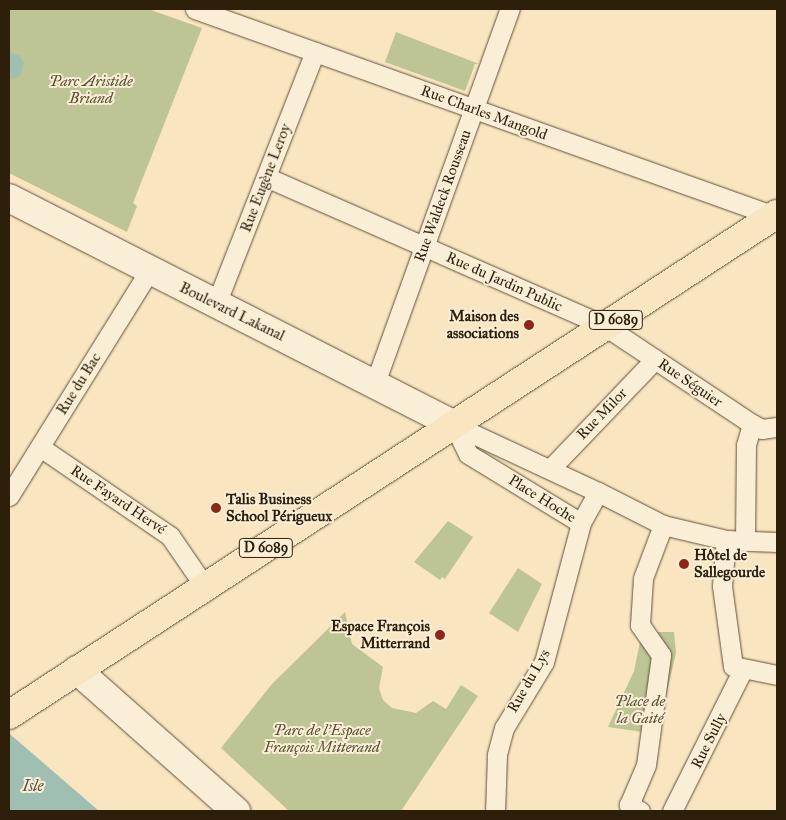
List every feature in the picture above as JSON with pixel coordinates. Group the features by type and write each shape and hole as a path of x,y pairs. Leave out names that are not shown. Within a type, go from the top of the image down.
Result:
{"main road":[{"name":"Boulevard Lakanal","path":"9,198 149,271 375,383 454,425"},
{"name":"D 6089","path":"9,715 776,215"},
{"path":"77,670 236,811"}],"street":[{"name":"Rue Charles Mangold","path":"195,9 474,110 776,215"},
{"name":"Rue Waldeck Rousseau","path":"375,383 510,9"},
{"name":"Rue Eugène Leroy","path":"216,304 315,52"},
{"name":"Rue du Jardin Public","path":"266,177 606,326"},
{"name":"Rue du Bac","path":"9,496 149,271"},
{"name":"Rue Séguier","path":"606,326 752,424 762,429 777,427"},
{"name":"Rue Milor","path":"550,469 655,359"},
{"path":"752,424 746,445 736,540 722,586 738,668 777,675"},
{"name":"Place Hoche","path":"454,425 598,492 581,523 468,454 454,425"},
{"name":"Rue Fayard Hervé","path":"40,447 170,536 205,587"},
{"path":"598,492 663,525 736,540 777,542"},
{"name":"Rue du Lys","path":"494,811 497,755 504,728 544,662 581,523"},
{"path":"640,811 628,804 646,764 661,655 640,625 643,578 663,525"},
{"name":"Rue Sully","path":"672,811 738,668"}],"green space":[{"name":"Parc Aristide Briand","path":"9,9 148,9 202,28 133,203 137,206 127,232 9,173"},
{"path":"396,32 479,64 475,64 465,91 385,62"},
{"path":"448,521 473,537 445,579 442,577 440,580 414,562"},
{"path":"518,568 542,584 518,632 489,613"},
{"name":"Parc de l'Espace François Mitterand","path":"345,612 352,644 383,667 379,688 383,700 392,708 416,713 433,701 446,709 461,685 478,696 401,811 289,811 221,748 272,684"},
{"name":"Place de la Gaité","path":"642,632 674,632 676,653 657,734 608,727 634,671"}],"water":[{"path":"9,52 20,56 24,63 20,76 11,79"},
{"name":"Isle","path":"9,732 11,735 99,811 9,811"}],"place":[{"name":"Maison des associations","path":"529,325"},
{"name":"Talis Business School Périgueux","path":"216,508"},
{"name":"Hôtel de Sallegourde","path":"684,564"},
{"name":"Espace François Mitterrand","path":"440,635"}]}
